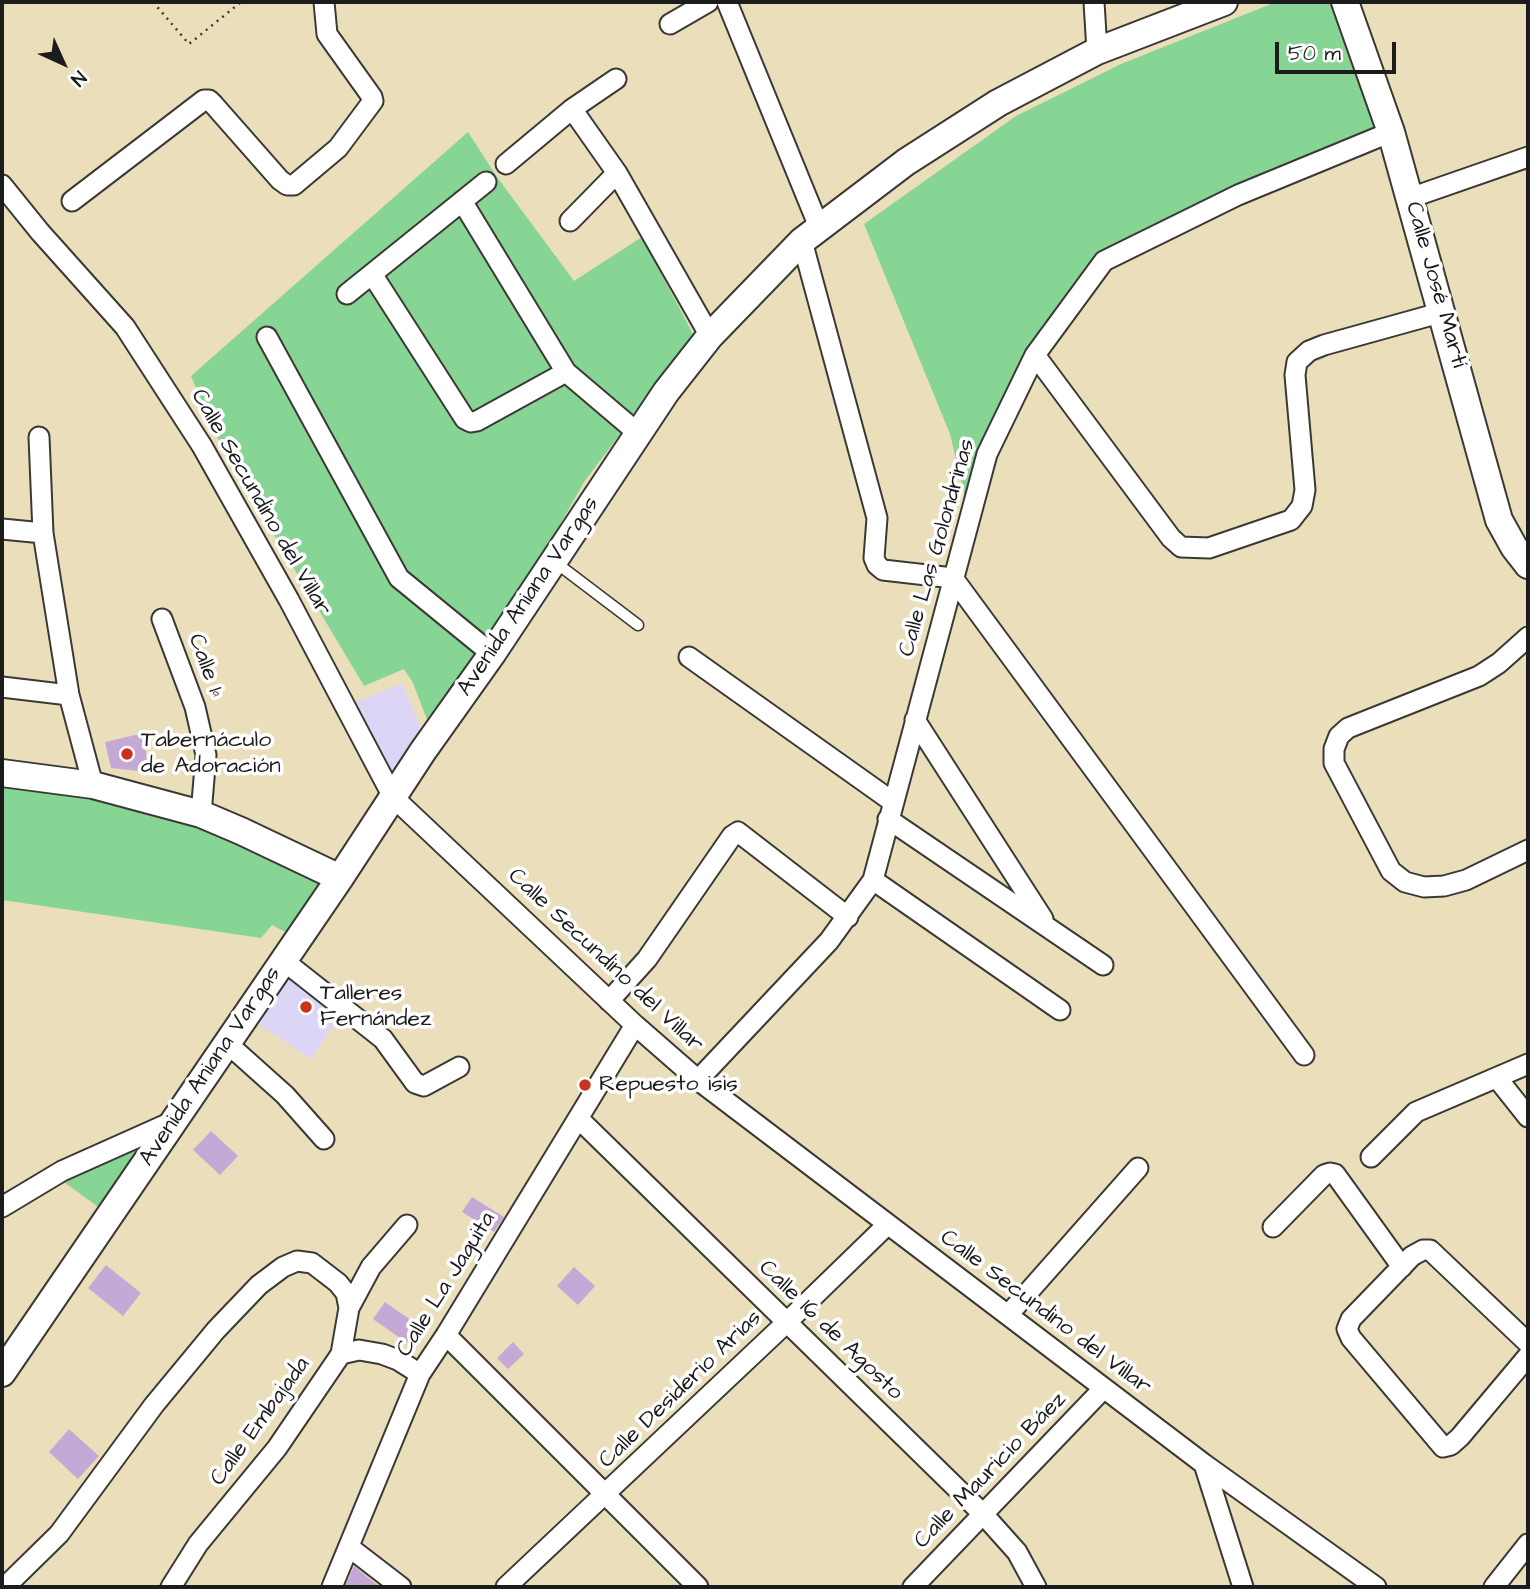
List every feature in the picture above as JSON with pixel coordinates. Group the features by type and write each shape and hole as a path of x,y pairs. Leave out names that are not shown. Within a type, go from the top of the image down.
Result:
{"main road":[{"name":"Avenida Aniana Vargas","path":"2,1373 341,878 679,375 710,336 810,234 906,162 998,103 1097,51 1224,2"},
{"name":"Calle José Martí","path":"1345,2 1391,132 1499,520 1528,565"},
{"path":"2,773 93,785 201,814 341,878"}],"street":[{"path":"72,201 204,100 209,100 214,105 280,180 287,185 294,185 338,148 373,101 327,34 324,2"},
{"path":"670,24 708,2"},
{"path":"727,2 810,234 877,518 874,558 877,565 883,570 953,578 1304,1055"},
{"path":"1094,2 1097,51"},
{"path":"506,164 572,109 616,79"},
{"path":"572,109 617,173 710,336"},
{"name":"Calle Las Golondrinas","path":"698,1080 829,941 873,880 987,454 1035,355 1104,261 1238,195 1391,132"},
{"path":"1410,198 1528,157"},
{"path":"570,221 617,173"},
{"path":"347,293 486,182"},
{"name":"Calle Secundino del Villar","path":"2,185 125,327 202,446 289,600 393,797 635,1025 698,1080 1204,1464 1376,1587"},
{"path":"462,201 566,372 639,434"},
{"path":"372,274 465,419 477,421 566,372"},
{"path":"1035,355 1171,538 1181,547 1209,548 1291,520 1303,506 1305,490 1295,374 1297,362 1309,351 1324,345 1443,312"},
{"path":"267,337 399,578 492,654"},
{"path":"39,437 43,533 69,695 93,785"},
{"path":"2,529 43,533"},
{"name":"Calle 1ª","path":"162,619 195,707 206,755 201,814"},
{"path":"1528,637 1499,663 1479,676 1348,728 1339,736 1334,749 1334,763 1391,871 1405,881 1424,887 1444,886 1466,880 1528,850"},
{"path":"689,657 890,811 1103,965"},
{"path":"2,687 69,695"},
{"path":"915,720 1049,928"},
{"path":"610,1001 647,959 732,836 738,832 848,917"},
{"path":"873,880 1060,1010"},
{"path":"284,961 383,1039 415,1083 425,1086 459,1067"},
{"name":"Calle La Jaguita","path":"332,1587 420,1374 635,1025"},
{"path":"228,1044 285,1095 324,1139"},
{"path":"1371,1157 1416,1112 1528,1064"},
{"path":"1497,1078 1528,1117"},
{"name":"Calle 16 de Agosto","path":"579,1119 983,1514 1017,1552 1036,1587"},
{"path":"2,1207 62,1171 175,1121"},
{"path":"1009,1315 1138,1168"},
{"path":"1273,1227 1324,1175 1335,1174 1402,1266"},
{"path":"341,1354 349,1308 371,1267 407,1224"},
{"name":"Calle Desiderio Arias","path":"506,1587 786,1324 887,1225"},
{"path":"1528,1343 1430,1250 1423,1250 1402,1266 1351,1319 1347,1329 1351,1338 1443,1447 1451,1445 1460,1437 1528,1356"},
{"path":"5,1587 60,1534 154,1405 216,1330 259,1285 297,1261 313,1263 346,1293 349,1308"},
{"path":"446,1335 698,1587"},
{"name":"Calle Embajada","path":"171,1587 198,1544 277,1448 341,1354 359,1350 382,1354 398,1360 420,1374"},
{"name":"Calle Mauricio Báez","path":"914,1587 1104,1388"},
{"path":"1204,1464 1243,1587"},
{"path":"1494,1587 1528,1544"},
{"path":"349,1547 401,1587"}],"lane":[{"path":"554,561 638,625"}],"path":[{"path":"153,2 188,44 241,2"}],"shaded area":[{"path":"402,683 426,742 390,791 347,706"},
{"path":"287,978 341,1014 311,1059 257,1023"}],"green space":[{"path":"1276,2 1336,2 1383,126 1094,258 1027,349 982,443 965,497 950,434 864,224 1016,116 1121,64"},
{"path":"468,132 497,177 574,281 642,237 694,336 584,482 500,631 429,725 413,683 404,669 364,686 221,446 191,376"},
{"path":"2,781 89,793 238,840 328,879 289,934 272,925 261,938 2,900"},
{"path":"169,1125 101,1209 57,1177"}],"building":[{"path":"144,733 148,772 111,768 105,742"},
{"path":"211,1131 238,1156 220,1175 193,1150"},
{"path":"472,1197 504,1217 494,1232 462,1212"},
{"path":"106,1265 141,1293 123,1316 88,1288"},
{"path":"574,1267 595,1286 578,1305 557,1286"},
{"path":"385,1302 425,1330 413,1347 373,1319"},
{"path":"513,1342 524,1354 508,1369 497,1358"},
{"path":"69,1429 99,1456 78,1479 49,1452"},
{"path":"354,1566 371,1580 380,1587 345,1587"}],"place":[{"name":"Tabernáculo de Adoración","path":"127,754"},
{"name":"Talleres Fernández","path":"306,1007"},
{"name":"Repuesto isis","path":"585,1085"}]}
